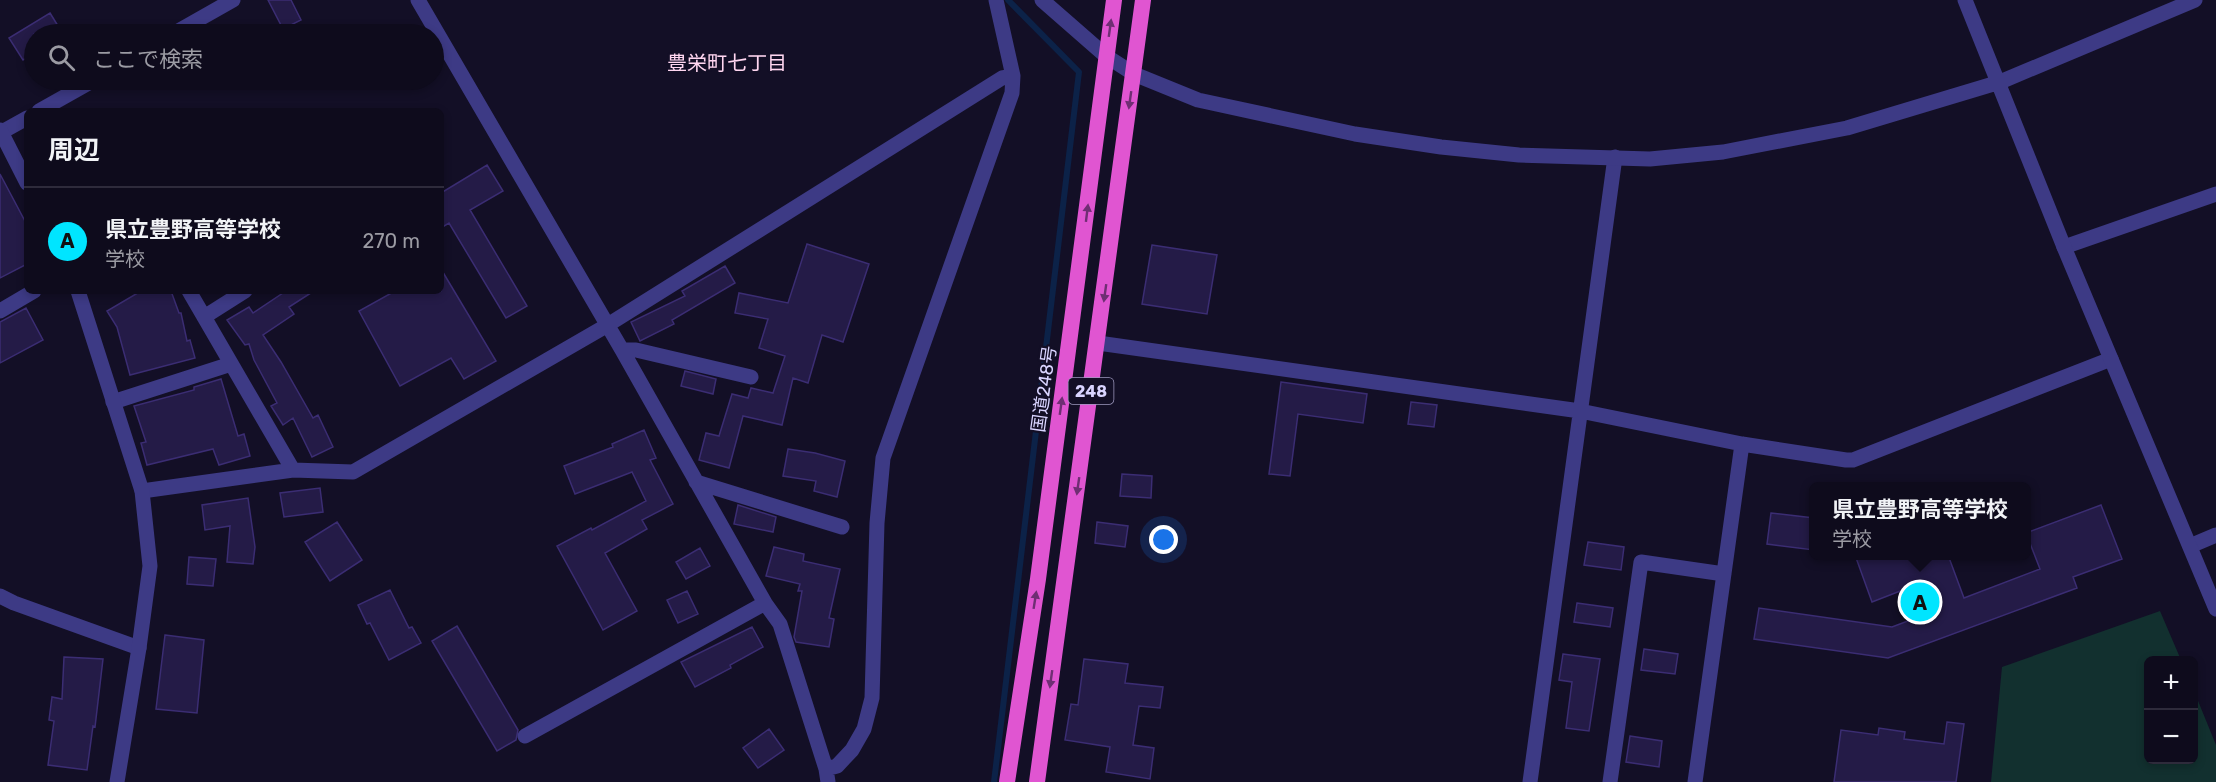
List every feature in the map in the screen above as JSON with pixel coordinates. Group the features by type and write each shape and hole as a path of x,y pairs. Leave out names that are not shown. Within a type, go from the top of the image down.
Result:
{"highway":[{"name":"国道248号","path":"1007,782 1038,579 1114,0"},
{"name":"248","path":"1038,782 1143,0"}],"street":[{"path":"190,24 233,0"},
{"path":"418,0 432,24"},
{"path":"444,45 622,350 765,603 780,624 827,775 852,750 864,729 872,698 877,523 883,458 1012,93 1013,76 996,0"},
{"path":"1042,0 1106,56 1134,74 1198,100 1355,134 1441,147 1519,155 1650,159 1723,152 1847,128 2000,82 2195,0"},
{"path":"1965,0 2000,82 2064,247 2216,609"},
{"path":"142,491 293,470 353,472 606,326 1002,78 1013,76"},
{"path":"44,108 76,90"},
{"path":"24,120 0,132 24,177"},
{"path":"1530,782 1615,157"},
{"path":"2064,247 2216,194"},
{"path":"0,311 29,294"},
{"path":"79,294 142,491 150,566 140,648 117,782"},
{"path":"191,294 293,470"},
{"path":"204,317 240,294"},
{"path":"1098,343 1580,411 1742,444 1853,460 2111,359"},
{"path":"622,350 636,350 751,377"},
{"path":"113,402 231,364"},
{"path":"1695,782 1742,444"},
{"path":"696,482 842,527"},
{"path":"2190,546 2216,535"},
{"path":"1610,782 1641,562 1724,574"},
{"path":"0,596 140,648"},
{"path":"525,736 765,603"}],"green space":[{"path":"2160,611 2179,656 2144,656 2144,764 2198,764 2198,701 2216,745 2216,782 1991,782 2002,667"}],"building":[{"path":"268,0 291,0 301,20 293,24 280,24"},
{"path":"50,13 57,24 32,24"},
{"path":"24,29 24,59 23,60 9,38"},
{"path":"487,165 503,191 470,210 527,306 506,318 449,223 444,226 444,191"},
{"path":"0,174 24,219 24,266 0,278"},
{"path":"807,244 869,264 843,342 822,335 808,383 793,378 782,425 743,416 729,468 699,460 706,433 719,436 732,394 748,398 751,388 773,393 785,356 759,348 768,319 735,313 739,293 788,303"},
{"path":"1152,245 1217,255 1207,314 1142,304"},
{"path":"725,266 735,283 672,320 674,324 640,341 631,322 685,296 682,291"},
{"path":"444,274 496,361 464,379 451,358 400,386 359,311 390,294 444,294"},
{"path":"136,294 172,294 179,313 181,313 187,341 190,340 195,358 130,375 117,327 107,311"},
{"path":"282,294 309,294 289,307 294,314 263,335 313,418 318,415 333,447 312,457 293,418 283,425 271,406 277,403 254,360 249,344 245,345 227,320 249,307 253,313"},
{"path":"26,308 43,340 0,363 0,322"},
{"path":"685,371 716,379 713,394 681,386"},
{"path":"221,379 238,436 244,434 250,456 219,465 213,449 147,465 141,443 146,442 134,406 194,390 194,387"},
{"path":"1281,382 1367,394 1363,423 1298,414 1290,476 1269,474"},
{"path":"1411,402 1437,405 1434,427 1408,424"},
{"path":"644,430 656,458 650,460 673,504 642,520 647,529 605,553 637,611 603,630 557,546 646,501 632,472 575,494 564,466 613,447 612,444"},
{"path":"788,449 845,461 837,497 814,491 816,481 783,476"},
{"path":"1122,474 1152,476 1151,498 1120,496"},
{"path":"320,488 323,512 284,517 280,493"},
{"path":"248,498 255,547 253,564 227,562 230,526 205,530 202,505"},
{"path":"738,505 776,517 773,532 734,524"},
{"path":"2101,505 2122,559 2073,577 2077,588 1888,658 1754,639 1759,608 1892,627 1937,610 1926,581 1872,602 1857,560 1950,560 1964,598 2040,569 2031,546 2031,531"},
{"path":"1771,513 1809,517 1809,549 1767,544"},
{"path":"337,522 362,560 330,581 305,542"},
{"path":"1097,522 1128,526 1125,547 1095,543"},
{"path":"1588,542 1624,547 1621,570 1584,565"},
{"path":"774,547 804,554 803,561 840,569 829,618 834,619 829,647 796,642 794,637 802,591 798,591 800,584 766,576"},
{"path":"700,548 710,566 686,579 676,562"},
{"path":"189,557 216,559 213,586 187,584"},
{"path":"390,590 409,628 412,627 421,643 389,660 358,605"},
{"path":"687,591 698,614 678,623 667,600"},
{"path":"1577,603 1613,608 1610,627 1574,622"},
{"path":"457,626 518,730 516,740 497,751 432,641"},
{"path":"752,627 763,647 730,665 731,668 695,687 681,662"},
{"path":"165,635 204,640 197,713 156,709"},
{"path":"1644,649 1678,654 1675,674 1641,670"},
{"path":"1563,654 1600,659 1589,731 1566,728 1572,682 1559,680"},
{"path":"64,657 103,659 87,770 48,765 54,721 49,720 52,697 62,699"},
{"path":"1084,659 1128,664 1125,683 1163,687 1160,708 1139,706 1133,745 1154,748 1150,779 1106,772 1110,747 1065,740 1071,704 1078,705"},
{"path":"1947,722 1964,724 1956,782 1834,782 1841,730 1878,735 1879,728 1905,732 1904,739 1944,744"},
{"path":"769,729 784,750 758,768 743,748"},
{"path":"1630,736 1662,741 1659,767 1626,762"}],"waterway":[{"path":"994,782 1079,72 1008,0"}],"place":[{"name":"県立豊野高等学校","path":"1920,602"}],"district":[{"name":"豊栄町七丁目","path":"727,63"}]}
